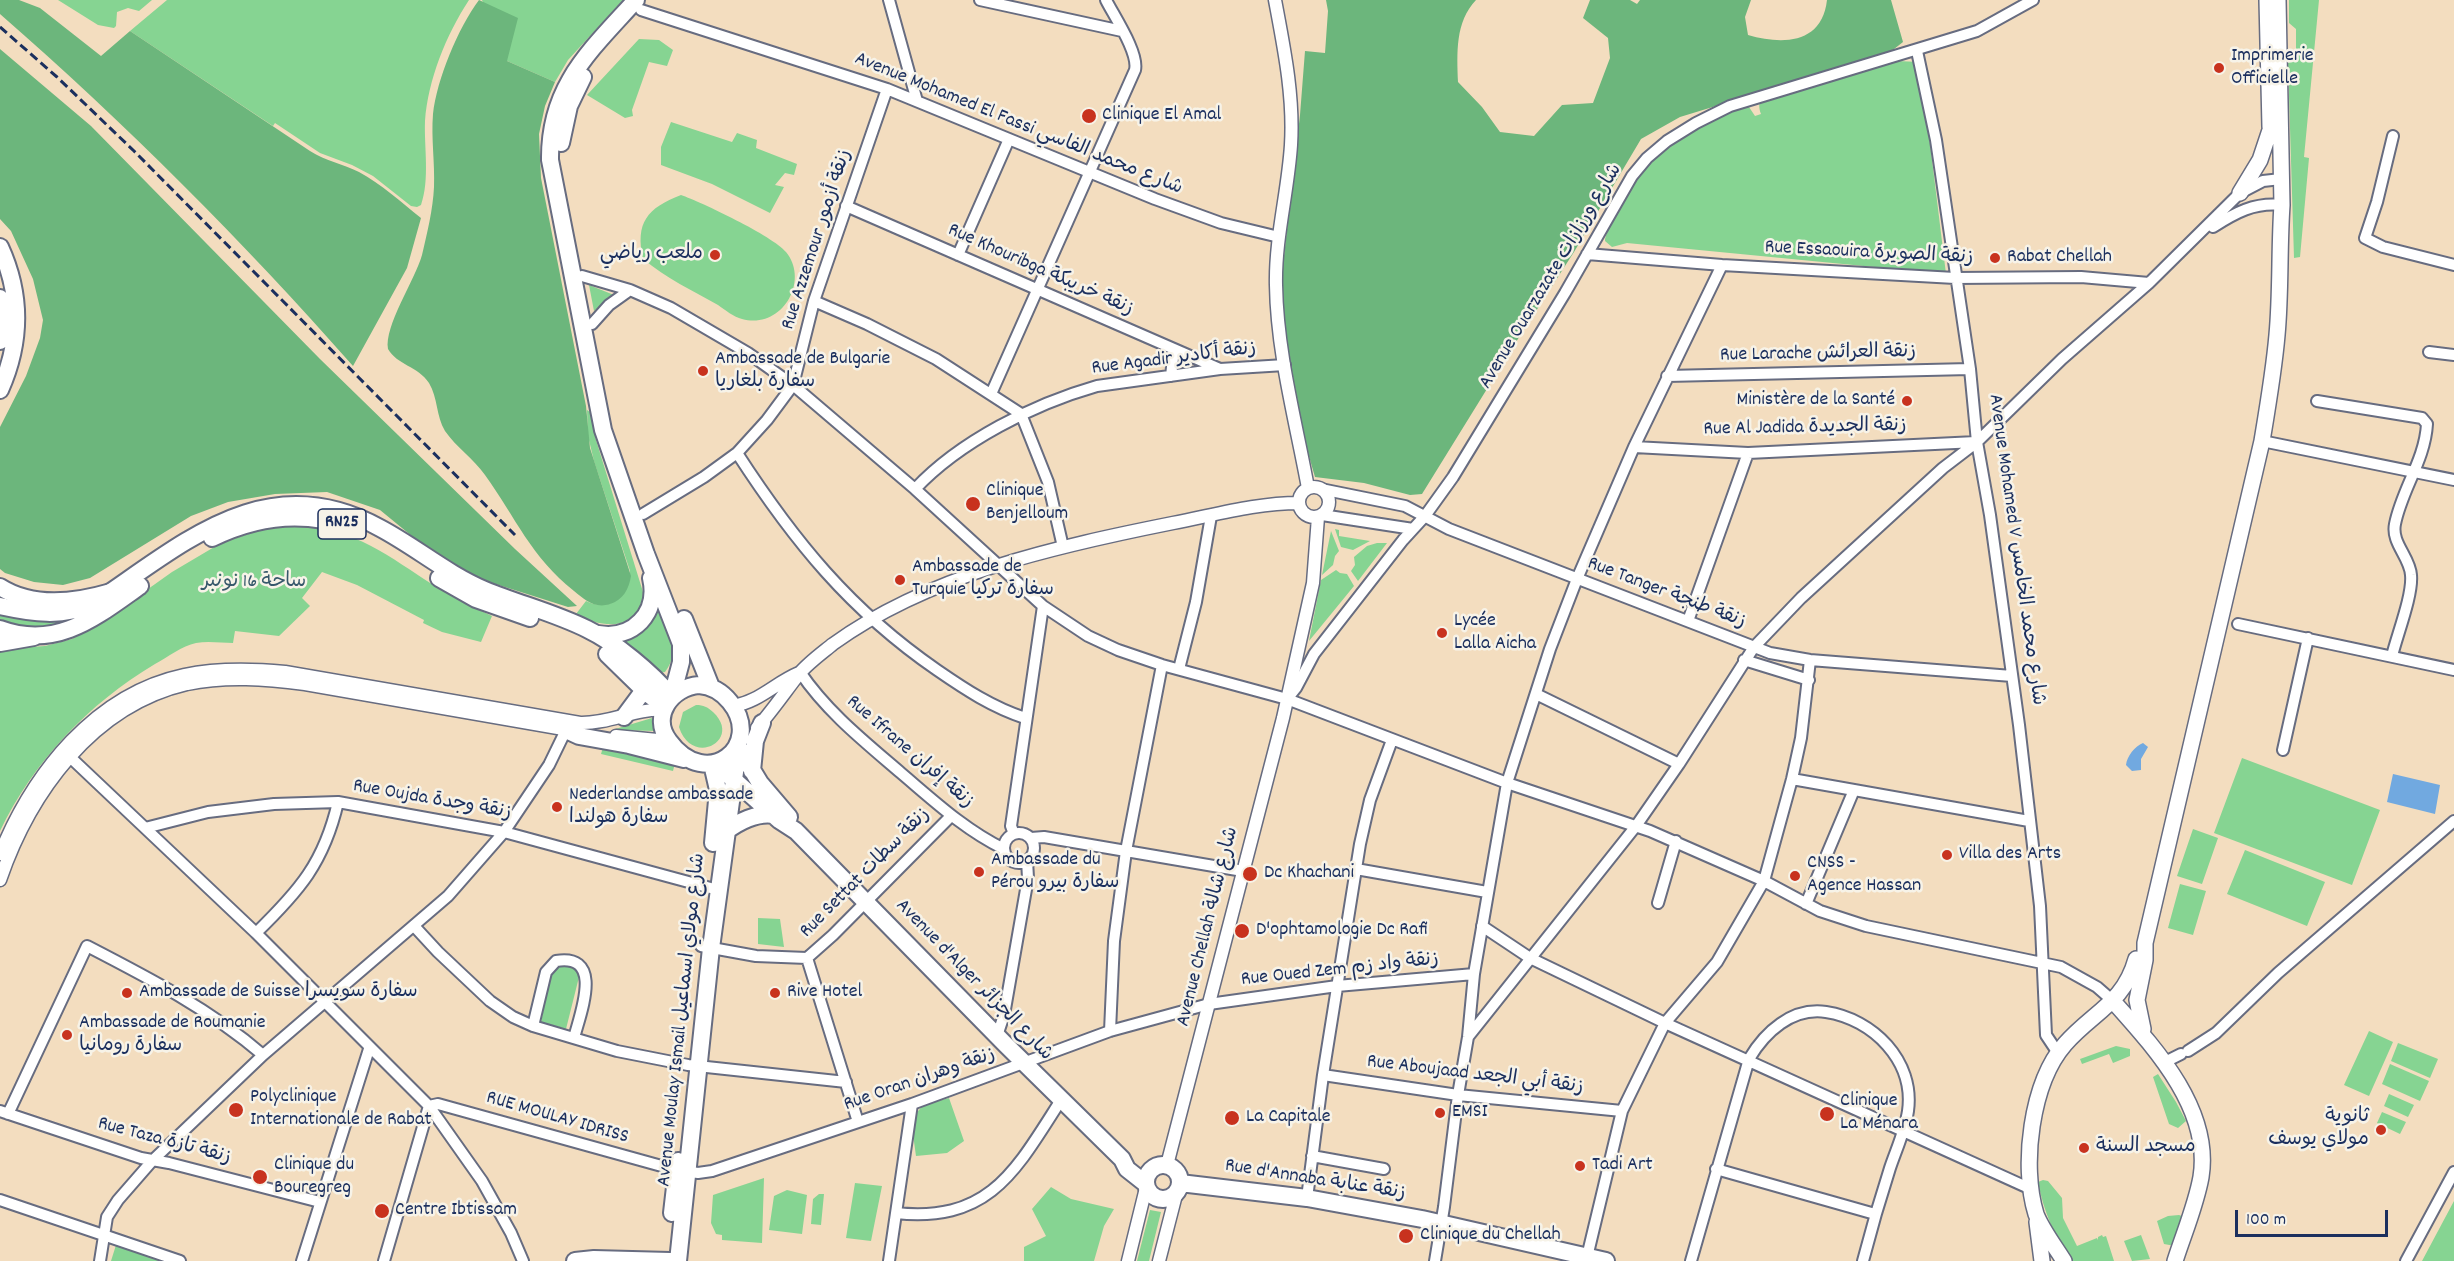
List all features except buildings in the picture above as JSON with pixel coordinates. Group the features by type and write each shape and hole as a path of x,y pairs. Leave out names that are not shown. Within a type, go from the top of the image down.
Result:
{"main road":[{"path":"2267,0 2270,130 2277,179"},
{"path":"2042,1261 2037,1216 2031,1189 2030,1149 2041,1091 2058,1053 2073,1035 2113,1001 2128,982 2145,943 2262,441 2277,334 2278,0"},
{"path":"643,3 588,70 574,94 565,119 561,146 562,173 613,428 643,514 711,687"},
{"name":"RN25","path":"643,3 587,54 570,77 554,117 550,160 598,410 609,450 681,644 681,662 668,702 663,728 668,741"},
{"path":"2240,193 2260,160 2270,130"},
{"path":"0,248 10,272 16,305 16,340 10,367 0,390"},
{"path":"0,298 2,324 0,341"},
{"name":"RN25","path":"0,606 37,613 61,613 81,609 218,522 249,511 300,506 333,510 365,520 479,587 597,634 655,679 668,702"},
{"name":"RN25","path":"0,643 59,633 89,620 197,547 225,532 270,519 317,519 347,525 376,537 449,584 477,599 580,637 610,656 644,690 668,702"},
{"name":"RN25","path":"597,634 622,634 644,619 653,596 649,562"},
{"path":"0,587 18,596 47,602 79,600 111,592"},
{"name":"RN25","path":"0,629 34,637"},
{"path":"568,726 579,736 650,750 691,762 714,764 726,758 737,746 741,724 733,705 721,692 711,687 687,686 668,702"},
{"path":"624,717 644,690"},
{"path":"752,771 755,741 762,723"},
{"path":"668,741 691,762"},
{"name":"Avenue d'Alger شارع الجزائر","path":"737,746 752,771 790,817 796,831"},
{"name":"Avenue Moulay Ismail شارع مولاي اسماعيل","path":"668,1261 682,1171 706,947 734,778 737,746"},
{"name":"Avenue d'Alger شارع الجزائر","path":"714,764 734,778 774,815 796,831 1023,1063 1122,1160 1127,1169 1146,1182"},
{"name":"Avenue Moulay Ismail شارع مولاي اسماعيل","path":"714,764 718,790 714,889"},
{"path":"725,832 753,818 768,814 774,815"},
{"path":"2142,1033 2137,1000 2145,960 2145,943"},
{"path":"2113,1001 2142,1033 2191,1106 2197,1121 2202,1152 2201,1175 2175,1261"},
{"path":"1167,1165 1177,1171 1179,1187 1171,1197 1162,1199 1150,1194 1146,1182 1154,1166 1167,1165"},
{"name":"Avenue Moulay Ismail شارع مولاي اسماعيل","path":"678,1261 682,1171"},
{"name":"Rue d'Annaba زنقة عنابة","path":"1179,1187 1307,1198 1442,1224 1606,1261"},
{"path":"2037,1216 2063,1260"},
{"path":"576,1261 594,1259 668,1261"}],"street":[{"path":"888,0 917,101"},
{"path":"980,0 1122,31"},
{"path":"991,394 1136,65 1106,0"},
{"path":"1275,0 1288,70 1292,118 1276,288 1285,365 1314,488 1328,498 1329,505 1320,516"},
{"name":"Avenue Ouarzazate شارع ورزازات","path":"1287,699 1296,688 1314,654 1425,516 1466,457 1587,254 1619,195 1639,167 1667,141 1696,123 1749,100 1977,31 2033,0"},
{"name":"Avenue Mohamed El Fassi شارع محمد الفاسي","path":"643,3 887,89 1155,199 1221,223 1279,237"},
{"name":"Avenue Mohamed V شارع محمد الخامس","path":"1917,51 1936,140 1970,369 1977,442 1990,515 2012,676 2040,906 2046,1035 2058,1053"},
{"name":"Rue Azzemour زنقة أزمور","path":"643,514 704,477 737,453 767,420 793,386 814,301 887,89"},
{"path":"2393,136 2380,192 2365,238 2383,247 2454,265"},
{"path":"958,255 1009,139"},
{"path":"1468,1037 1636,826 1754,647 1801,598 1943,468 1977,442 2062,359 2149,284 2240,193 2254,184 2277,179"},
{"name":"Rue Khouribga زنقة خريبكة","path":"846,206 1220,369"},
{"path":"2199,234 2241,210 2278,209"},
{"name":"Rue Essaouira زنقة الصويرة","path":"1587,254 1722,265 1955,278 2081,277 2149,284"},
{"path":"1435,1261 1468,1037 1474,974 1507,783 1577,579 1634,447 1722,265"},
{"path":"582,276 630,290 671,308 722,337 793,386 915,489 1043,606 1097,640 1162,665 1287,699 1507,783 1676,841 1764,881 1837,918 2042,962 2080,975 2113,1001"},
{"path":"592,324 609,305 630,290"},
{"path":"814,301 867,324 936,359 1021,414 1046,473 1063,547"},
{"path":"1171,376 1174,349"},
{"path":"2429,352 2454,354"},
{"name":"Rue Agadir زنقة أكادير","path":"915,489 939,466 1021,414 1059,398 1097,386 1220,369 1285,365"},
{"name":"Rue Larache زنقة العرائش","path":"1667,376 1970,369"},
{"path":"2317,401 2425,420 2428,427 2415,472 2402,496 2394,526 2396,539 2412,574 2392,656"},
{"path":"2262,441 2454,480"},
{"name":"Rue Al Jadida زنقة الجديدة","path":"1634,447 1748,453 1977,442"},
{"path":"737,453 799,543 871,620 918,657 973,694 991,705 1025,718"},
{"path":"1688,621 1748,453"},
{"path":"1314,488 1301,494 1299,502 1303,513 1312,517 1320,516 1413,529"},
{"name":"Rue Tanger زنقة طنجة","path":"1314,488 1405,506 1449,529 1770,653 1810,660 2012,676"},
{"path":"737,746 762,723 800,672 834,644 871,620 922,596 998,564 1063,547 1268,504 1299,502"},
{"path":"1179,669 1196,602 1211,516"},
{"name":"Avenue Chellah شارع شالة","path":"1167,1165 1287,699 1313,583 1320,516"},
{"path":"1014,834 1011,826 1043,606"},
{"path":"2238,624 2454,670"},
{"path":"2283,750 2308,638"},
{"path":"1744,660 1809,680"},
{"path":"1587,1257 1622,1111 1665,1023 1717,962 1764,881 1801,738 1810,660"},
{"path":"1110,1031 1114,941 1126,851 1162,665"},
{"path":"0,854 17,817 34,788 57,757 85,727 100,714 133,693 150,685 184,675 245,669 306,674 568,726 599,723 624,717 668,702"},
{"path":"733,705 752,701 800,672"},
{"name":"Rue Ifrane زنقة إفران","path":"800,672 823,701 850,729 951,816 973,832 1004,849"},
{"path":"0,880 10,850 24,822 70,757 107,720 137,702 186,684 223,679 262,679 305,684 668,741"},
{"path":"1536,694 1679,764"},
{"path":"100,1261 105,1222 110,1212 152,1161 263,1055 448,896 504,831 549,765 568,726"},
{"path":"1307,1198 1323,1075 1356,869 1370,800 1392,740"},
{"path":"70,757 256,933 369,1049 429,1106 482,1181 511,1233 523,1261"},
{"path":"1792,779 2029,821"},
{"path":"1806,904 1854,790"},
{"path":"256,933 284,905 313,870 332,827 338,802"},
{"name":"Rue Oujda زنقة وجدة","path":"145,828 208,812 274,804 338,802 504,831 714,889"},
{"name":"Rue Settat زنقة سطات","path":"807,958 951,816"},
{"path":"2163,1063 2217,1033 2278,973 2454,821"},
{"path":"1027,860 1018,862 1008,858 1004,849 1007,840 1014,834 1024,834 1031,838 1044,837 1243,871"},
{"path":"997,1036 1004,1015 1026,889 1027,860 1034,850 1031,838"},
{"path":"1658,903 1676,841"},
{"path":"1356,869 1487,892"},
{"path":"414,926 490,1001 513,1017 533,1026 627,1053 694,1066 846,1082"},
{"path":"1482,926 1530,958 1665,1023 1749,1059 2031,1189"},
{"path":"4,1113 87,946 196,1006 226,1025 263,1055"},
{"path":"706,947 756,956 807,958 858,1122"},
{"path":"533,1026 548,967 556,961 573,962 582,968 587,983 574,1038"},
{"name":"Rue Oued Zem زنقة واد زم","path":"1209,1005 1337,986 1474,974"},
{"name":"Rue Oran زنقة وهران","path":"682,1171 712,1171 912,1104 1110,1031 1209,1005"},
{"path":"1691,1261 1749,1059 1764,1037 1793,1016 1812,1011 1857,1021 1877,1033 1898,1061 1908,1098 1908,1112 1875,1214 1863,1261"},
{"path":"302,1261 369,1049"},
{"name":"Rue Aboujaad زنقة أبي الجعد","path":"1323,1075 1458,1095 1622,1111"},
{"path":"896,1213 939,1215 957,1210 986,1196 1006,1179 1026,1154 1061,1100"},
{"name":"RUE MOULAY IDRISS","path":"429,1106 438,1104 682,1171"},
{"path":"889,1261 912,1104"},
{"path":"384,1261 429,1106"},
{"name":"Rue Taza زنقة تازة","path":"4,1113 152,1161 169,1163 320,1202"},
{"path":"1312,1156 1384,1169"},
{"path":"1716,1169 1875,1214"},
{"path":"2406,1261 2454,1172"},
{"path":"1128,1261 1146,1182"},
{"path":"1159,1261 1179,1187"},
{"path":"0,1200 180,1261"}],"green space":[{"path":"0,0 19,0 40,8 101,56 130,31 310,151 367,177 421,218 407,268 353,366 182,184 93,98 0,14"},
{"path":"58,0 152,0 139,11 128,8 117,12 114,28 98,25"},
{"path":"167,0 469,0 446,43 430,90 425,121 425,185 421,205 411,206 373,176 320,153 275,123 273,126 130,31"},
{"path":"479,0 518,18 507,61 555,82 545,106 539,134 541,178 586,406 590,448 631,576 627,590 622,597 605,605 590,603 582,598 546,565 485,475 445,431 429,383 419,373 397,359 388,349 391,328 422,255 430,221 434,187 432,132 435,100 456,39"},
{"path":"482,0 623,0 568,60 555,82 507,61"},
{"path":"1326,0 1476,0 1464,18 1461,28 1458,49 1458,82 1482,107 1500,132 1534,136 1562,105 1593,103 1610,58 1608,38 1583,18 1590,0 1630,0 1637,4 1640,0 1751,0 1745,17 1748,35 1787,40 1809,33 1817,25 1824,15 1827,0 1891,0 1903,42 1889,53 1680,117 1641,139 1574,252 1422,494 1410,495 1364,483 1315,477 1306,446 1285,334 1280,291 1305,51 1325,53 1328,11"},
{"path":"2289,0 2319,0 2304,157 2309,158 2300,257 2294,258 2288,63 2296,59 2296,29 2289,23"},
{"path":"639,39 659,40 673,50 667,66 649,62 632,110 633,116 625,118 587,95"},
{"path":"0,49 91,126 320,359 515,549 577,606 568,607 483,580 435,555 380,510 327,492 275,494 228,502 191,516 90,578 63,585 34,582 5,573 0,569 0,427 26,376 40,338 43,320 33,279 11,231 0,219"},
{"path":"1897,61 1920,62 1946,274 1627,243 1612,247 1605,241 1612,221 1628,190 1646,162 1661,145 1745,104 1755,116 1761,114 1760,102 1775,89"},
{"path":"671,122 732,142 737,133 757,140 756,148 797,164 794,175 785,173 775,185 784,187 770,213 712,184 661,165 661,147"},
{"name":"ملعب رياضي","path":"681,195 720,212 767,237 786,252 793,264 795,276 793,289 780,310 769,317 756,320 739,318 670,278 643,259 641,236 646,218 660,205"},
{"path":"589,285 614,295 594,311"},
{"path":"587,410 590,412 596,440 643,592 635,614 618,624 597,623 576,614 586,601 603,605 617,600 627,588 630,571 594,461 588,436"},
{"name":"ساحة 16 نونبر","path":"298,525 337,532 354,538 449,594 492,616 481,642 442,632 357,585 322,572 302,598 310,606 279,636 235,631 233,643 191,644 155,664 107,697 65,736 46,758 29,781 0,831 0,649 45,646 72,639 96,626 172,572 221,543 266,528"},
{"path":"1335,529 1339,530 1339,536 1370,541 1353,550 1341,547"},
{"path":"1331,531 1339,551 1333,565 1322,575"},
{"path":"1387,543 1358,581 1351,571 1355,565 1354,557 1367,546"},
{"path":"1336,570 1347,574 1354,586 1309,641 1321,580"},
{"path":"658,607 669,631 673,648 670,664 665,672 659,673 617,640 648,626"},
{"path":"0,614 36,620 71,618 71,621 27,627 0,621"},
{"path":"696,705 709,709 721,722 722,732 719,740 703,748 694,746 685,739 679,727 683,712"},
{"path":"652,718 656,731 612,730"},
{"path":"604,744 675,763 673,771 601,754"},
{"path":"2242,758 2380,810 2352,885 2214,833"},
{"path":"2193,829 2218,838 2202,884 2177,876"},
{"path":"2245,850 2325,882 2307,926 2227,894"},
{"path":"2180,884 2206,891 2193,935 2168,928"},
{"path":"758,918 780,919 784,947 758,944"},
{"path":"559,965 575,967 579,977 566,1029 541,1022 552,969"},
{"path":"2369,1031 2393,1042 2369,1096 2344,1085"},
{"path":"2398,1043 2438,1059 2430,1078 2391,1061"},
{"path":"2116,1046 2130,1049 2130,1056 2113,1063 2109,1054 2082,1064 2080,1059"},
{"path":"2390,1064 2429,1081 2420,1101 2382,1084"},
{"path":"2158,1074 2186,1121 2178,1128 2169,1124 2153,1077"},
{"path":"2389,1094 2414,1105 2408,1117 2384,1106"},
{"path":"949,1098 964,1141 947,1153 916,1156 911,1120 923,1105"},
{"path":"2382,1112 2406,1122 2400,1134 2377,1123"},
{"path":"764,1178 762,1243 722,1240 722,1235 716,1234 711,1223 713,1195"},
{"path":"2048,1181 2062,1198 2063,1218 2077,1246 2097,1238 2098,1240 2098,1237 2102,1235 2106,1236 2114,1261 2069,1261 2046,1213 2038,1182"},
{"path":"855,1183 882,1186 871,1241 846,1238"},
{"path":"1051,1187 1071,1199 1114,1209 1104,1226 1094,1261 1024,1261 1024,1247 1046,1236 1032,1209"},
{"path":"787,1190 807,1195 802,1234 769,1230 774,1196"},
{"path":"819,1194 824,1194 821,1225 811,1224 813,1199"},
{"path":"2454,1201 2454,1261 2422,1261"},
{"path":"1150,1210 1161,1212 1149,1261 1137,1261"},
{"path":"2168,1216 2185,1217 2175,1246 2164,1244 2157,1221"},
{"path":"2141,1235 2150,1259 2132,1261 2124,1241"},
{"path":"116,1245 165,1261 111,1261"}],"water":[{"path":"2143,743 2148,747 2141,759 2141,770 2132,771 2126,765 2128,758 2134,749"},
{"path":"2393,774 2440,785 2435,814 2387,802"}],"railway":[{"path":"0,27 57,77 134,151 515,535"}],"place":[{"name":"Imprimerie Officielle","path":"2219,68"},
{"name":"Clinique El Amal","path":"1089,116"},
{"name":"ملعب رياضي","path":"715,255"},
{"name":"Rabat Chellah","path":"1995,258"},
{"name":"Ambassade de Bulgarie سفارة بلغاريا","path":"703,371"},
{"name":"Ministère de la Santé","path":"1907,401"},
{"name":"Clinique Benjelloum","path":"973,504"},
{"name":"Ambassade de Turquie سفارة تركيا","path":"900,580"},
{"name":"Lycée Lalla Aicha","path":"1442,633"},
{"name":"Nederlandse ambassade سفارة هولندا","path":"557,807"},
{"name":"Villa des Arts","path":"1947,855"},
{"name":"Ambassade du Pérou سفارة بيرو","path":"979,872"},
{"name":"Dc Khachani","path":"1250,874"},
{"name":"CNSS - Agence Hassan","path":"1795,876"},
{"name":"D'ophtamologie Dc Rafi","path":"1242,931"},
{"name":"Ambassade de Suisse سفارة سويسرا","path":"127,993"},
{"name":"Rive Hotel","path":"775,993"},
{"name":"Ambassade de Roumanie سفارة رومانيا","path":"67,1035"},
{"name":"Polyclinique Internationale de Rabat","path":"236,1110"},
{"name":"EMSI","path":"1440,1113"},
{"name":"Clinique La Ménara","path":"1827,1114"},
{"name":"La Capitale","path":"1232,1118"},
{"name":"ثانوية مولاي يوسف","path":"2381,1130"},
{"name":"مسجد السنة","path":"2084,1148"},
{"name":"Tadi Art","path":"1580,1166"},
{"name":"Clinique du Bouregreg","path":"260,1177"},
{"name":"Centre Ibtissam","path":"382,1211"},
{"name":"Clinique du Chellah","path":"1406,1236"}]}
